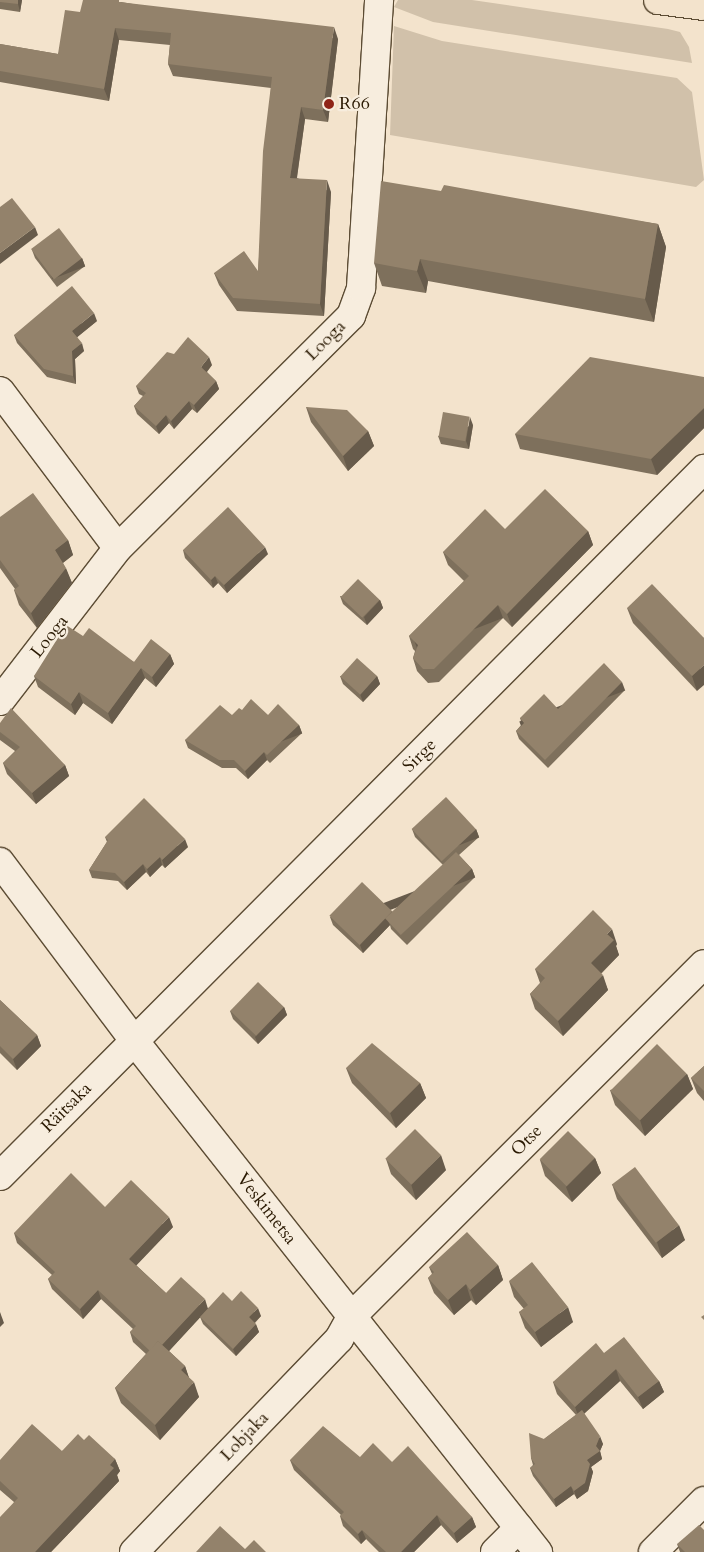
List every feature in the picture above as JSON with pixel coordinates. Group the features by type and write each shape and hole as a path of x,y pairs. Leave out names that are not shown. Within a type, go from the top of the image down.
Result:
{"main road":[{"path":"658,0 704,6"}],"street":[{"name":"Looga","path":"0,701 118,548 350,316 361,288 379,0"},
{"path":"0,391 118,548"},
{"name":"Sirge","path":"136,1042 704,469"},
{"name":"Veskimetsa","path":"0,862 136,1042 351,1318 538,1552"},
{"name":"Otse","path":"351,1318 704,964"},
{"name":"Räitsaka","path":"0,1176 76,1096 136,1042"},
{"name":"Lobjaka","path":"134,1552 339,1339 351,1318"},
{"path":"652,1552 704,1501"},
{"path":"495,1552 519,1528"}],"shaded area":[{"path":"398,0 472,0 668,29 680,32 689,47 692,63 433,22 394,7"},
{"path":"394,26 442,41 677,78 692,92 704,180 696,187 390,135"}],"building":[{"path":"0,0 18,0 18,4 0,2"},
{"path":"83,0 119,0 119,2 334,27 323,110 301,107 290,178 327,180 320,304 233,298 214,273 244,251 258,271 263,151 272,77 168,64 171,33 115,28 104,89 0,71 0,44 58,54 65,10 80,12"},
{"path":"381,181 441,191 444,185 658,224 645,299 420,259 417,271 374,263"},
{"path":"12,198 35,227 0,253 0,207"},
{"path":"59,228 82,258 54,279 31,249"},
{"path":"72,286 94,313 72,331 82,343 72,351 73,376 44,369 14,335"},
{"path":"188,337 209,357 201,367 216,381 194,405 189,401 171,421 166,415 156,426 134,406 146,393 136,386 167,352 174,354"},
{"path":"590,357 704,377 704,408 651,459 515,434"},
{"path":"306,407 347,410 368,431 343,456"},
{"path":"443,412 470,417 465,441 439,437"},
{"path":"545,489 588,531 507,614 498,605 434,669 423,669 413,658 418,645 409,636 469,576 443,552 485,509 505,529"},
{"path":"33,493 68,540 55,550 66,568 31,613 14,590 19,586 0,560 0,517"},
{"path":"228,507 265,547 224,585 215,576 211,580 183,550"},
{"path":"358,579 380,600 362,618 341,597"},
{"path":"652,584 704,638 704,665 692,676 627,608"},
{"path":"66,625 83,636 89,628 134,662 151,639 170,654 152,677 141,668 108,713 79,692 71,704 34,676"},
{"path":"357,658 377,676 360,695 340,677"},
{"path":"604,663 622,682 545,760 516,731 524,723 520,718 544,694 558,709"},
{"path":"251,699 268,715 278,704 299,725 267,755 264,752 245,771 234,760 219,760 185,740 220,705 232,715 239,708 242,710"},
{"path":"11,708 65,765 32,793 3,763 20,747 0,732 0,723"},
{"path":"446,797 476,829 442,861 412,829"},
{"path":"144,798 185,839 162,860 160,857 147,869 143,864 124,882 115,873 89,870 108,840 105,837"},
{"path":"456,852 472,869 401,935 385,918"},
{"path":"362,882 392,911 360,945 329,916"},
{"path":"593,910 612,929 607,934 614,940 591,963 603,975 558,1021 530,994 545,978 535,969"},
{"path":"258,982 284,1007 256,1036 230,1011"},
{"path":"0,1000 37,1035 13,1059 0,1046"},
{"path":"372,1043 420,1083 390,1113 346,1068"},
{"path":"657,1044 687,1074 640,1120 610,1091"},
{"path":"704,1066 704,1091 691,1078"},
{"path":"415,1129 441,1155 411,1185 385,1159"},
{"path":"568,1131 595,1158 567,1186 540,1159"},
{"path":"635,1167 679,1225 656,1243 612,1184"},
{"path":"71,1173 105,1207 131,1180 169,1217 129,1259 166,1293 181,1277 205,1299 162,1345 158,1341 150,1351 130,1332 136,1326 98,1290 80,1309 48,1279 55,1272 14,1233"},
{"path":"467,1232 498,1265 470,1290 466,1284 448,1300 428,1278 434,1272 429,1267"},
{"path":"532,1262 568,1307 535,1332 519,1312 528,1305 509,1281"},
{"path":"241,1291 258,1308 249,1317 256,1324 233,1349 200,1317 223,1292 232,1301"},
{"path":"624,1337 659,1381 638,1397 616,1369 575,1407 553,1382 596,1343 604,1353"},
{"path":"158,1341 185,1366 181,1370 194,1382 155,1425 115,1388"},
{"path":"582,1410 600,1436 596,1446 600,1451 587,1460 590,1464 585,1483 574,1491 571,1486 554,1499 530,1468 535,1464 531,1458 529,1433 544,1439"},
{"path":"32,1424 62,1451 78,1434 84,1440 89,1435 115,1459 110,1465 114,1468 35,1552 0,1552 0,1517 18,1498 0,1481 0,1460"},
{"path":"323,1426 360,1457 373,1443 392,1462 408,1446 472,1517 454,1533 437,1515 401,1552 386,1552 362,1530 358,1534 340,1516 344,1512 290,1460"},
{"path":"699,1525 704,1530 704,1552 685,1552 677,1544"},
{"path":"220,1526 245,1549 254,1540 266,1552 196,1552"}],"place":[{"name":"R66","path":"329,104"}]}
